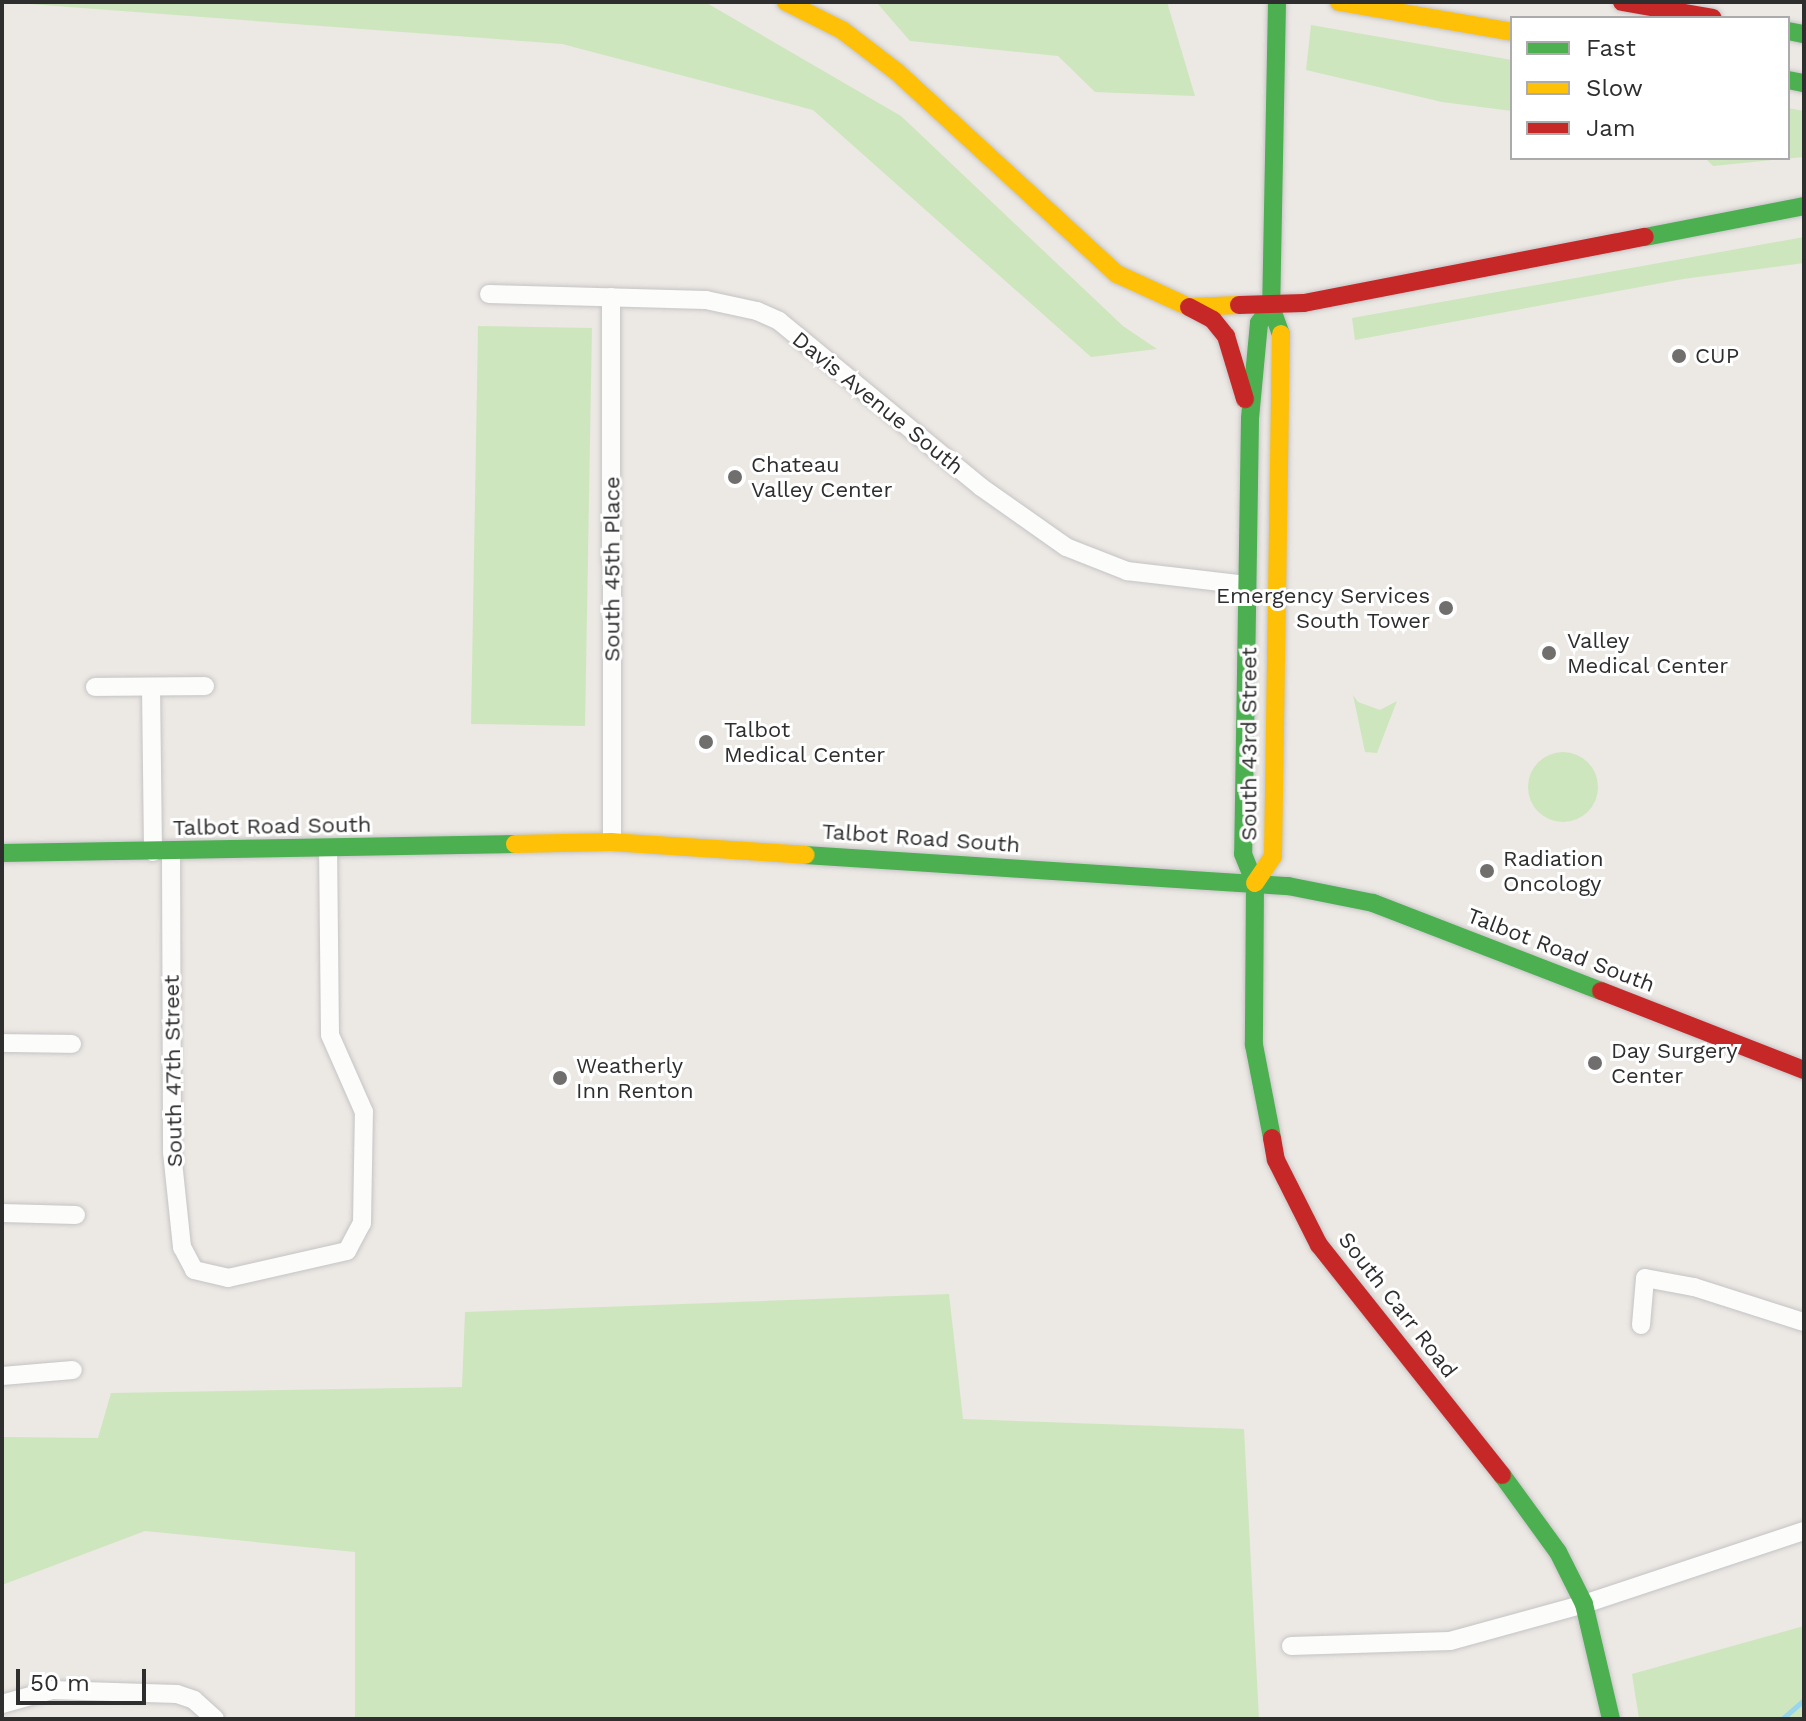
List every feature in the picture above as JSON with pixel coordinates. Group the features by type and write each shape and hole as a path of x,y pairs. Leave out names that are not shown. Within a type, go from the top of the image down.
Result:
{"main road":[{"path":"786,2 842,30 897,72 1117,274 1213,320 1232,347 1250,419"},
{"name":"South 43rd Street","path":"1255,883 1273,856 1281,324 1271,307 1277,2"},
{"path":"1339,2 1510,32"},
{"path":"1420,2 1510,17"},
{"path":"1622,2 1702,16"},
{"path":"1189,307 1271,307 1804,206"},
{"name":"South 43rd Street","path":"1255,883 1243,854 1250,419 1259,323 1271,307"},
{"name":"Talbot Road South","path":"2,853 612,842 1255,883 1373,903 1804,1070"},
{"name":"South Carr Road","path":"1255,883 1254,1045 1276,1160 1319,1245 1525,1503 1584,1604 1611,1719"}],"street":[{"name":"Davis Avenue South","path":"489,294 732,303 779,321 981,487 1066,547 1127,571 1246,585"},
{"name":"South 45th Place","path":"611,297 612,842"},
{"path":"95,687 205,686"},
{"name":"South 47th Street","path":"151,687 162,852 172,1152 182,1247 194,1270 209,1277 228,1278 347,1251 362,1223 364,1112 330,1035 328,849"},
{"path":"2,1043 72,1044"},
{"path":"2,1213 76,1215"},
{"path":"1641,1325 1645,1278 1694,1287 1804,1322"},
{"path":"2,1376 73,1370"},
{"path":"1291,1646 1419,1646 1584,1604 1804,1531"},
{"path":"2,1704 52,1690 177,1694 194,1700 215,1719"}],"green space":[{"path":"2,2 705,2 901,116 1123,326 1157,349 1091,357 813,110 562,44"},
{"path":"1167,2 1195,96 1095,92 1058,56 910,41 877,3"},
{"path":"1311,25 1510,60 1510,111 1442,102 1306,70"},
{"path":"1790,108 1804,111 1804,157 1790,158"},
{"path":"1707,160 1774,160 1713,166"},
{"path":"1804,237 1804,263 1683,279 1355,340 1352,318"},
{"path":"478,326 592,328 585,726 471,724"},
{"path":"1353,695 1358,702 1380,710 1397,701 1377,753 1365,752"},
{"path":"1563,752 1588,762 1598,787 1588,812 1563,822 1538,812 1528,787 1538,762"},
{"path":"949,1294 963,1419 1244,1429 1259,1719 355,1719 355,1552 145,1531 2,1585 2,1437 98,1438 111,1393 462,1387 465,1312"},
{"path":"1804,1626 1804,1719 1639,1719 1632,1674"}],"waterway":[{"path":"1782,1719 1804,1700"}],"traffic: fast":[{"path":"1277,2 1271,307 1281,334"},
{"path":"1790,31 1804,34"},
{"path":"1790,80 1804,83"},
{"path":"1645,237 1804,206"},
{"path":"1271,307 1259,323 1250,419 1243,854 1255,883 1254,1045 1272,1138"},
{"path":"2,853 515,844"},
{"path":"806,855 1288,886 1373,903 1601,991"},
{"path":"1502,1475 1558,1552 1584,1604 1611,1719"}],"traffic: slow":[{"path":"786,2 842,30 897,72 1117,274 1189,307 1239,305"},
{"path":"1339,2 1510,32"},
{"path":"1255,883 1273,856 1281,334"},
{"path":"515,844 612,842 806,855"}],"traffic: jam":[{"path":"1622,2 1702,16"},
{"path":"1239,305 1304,303 1645,237"},
{"path":"1189,307 1213,320 1226,336 1245,399"},
{"path":"1601,991 1804,1070"},
{"path":"1272,1138 1276,1160 1319,1245 1502,1475"}],"place":[{"name":"CUP","path":"1679,356"},
{"name":"Chateau Valley Center","path":"735,477"},
{"name":"Emergency Services South Tower","path":"1446,608"},
{"name":"Valley Medical Center","path":"1549,653"},
{"name":"Talbot Medical Center","path":"706,742"},
{"name":"Radiation Oncology","path":"1487,871"},
{"name":"Day Surgery Center","path":"1595,1063"},
{"name":"Weatherly Inn Renton","path":"560,1078"}]}
